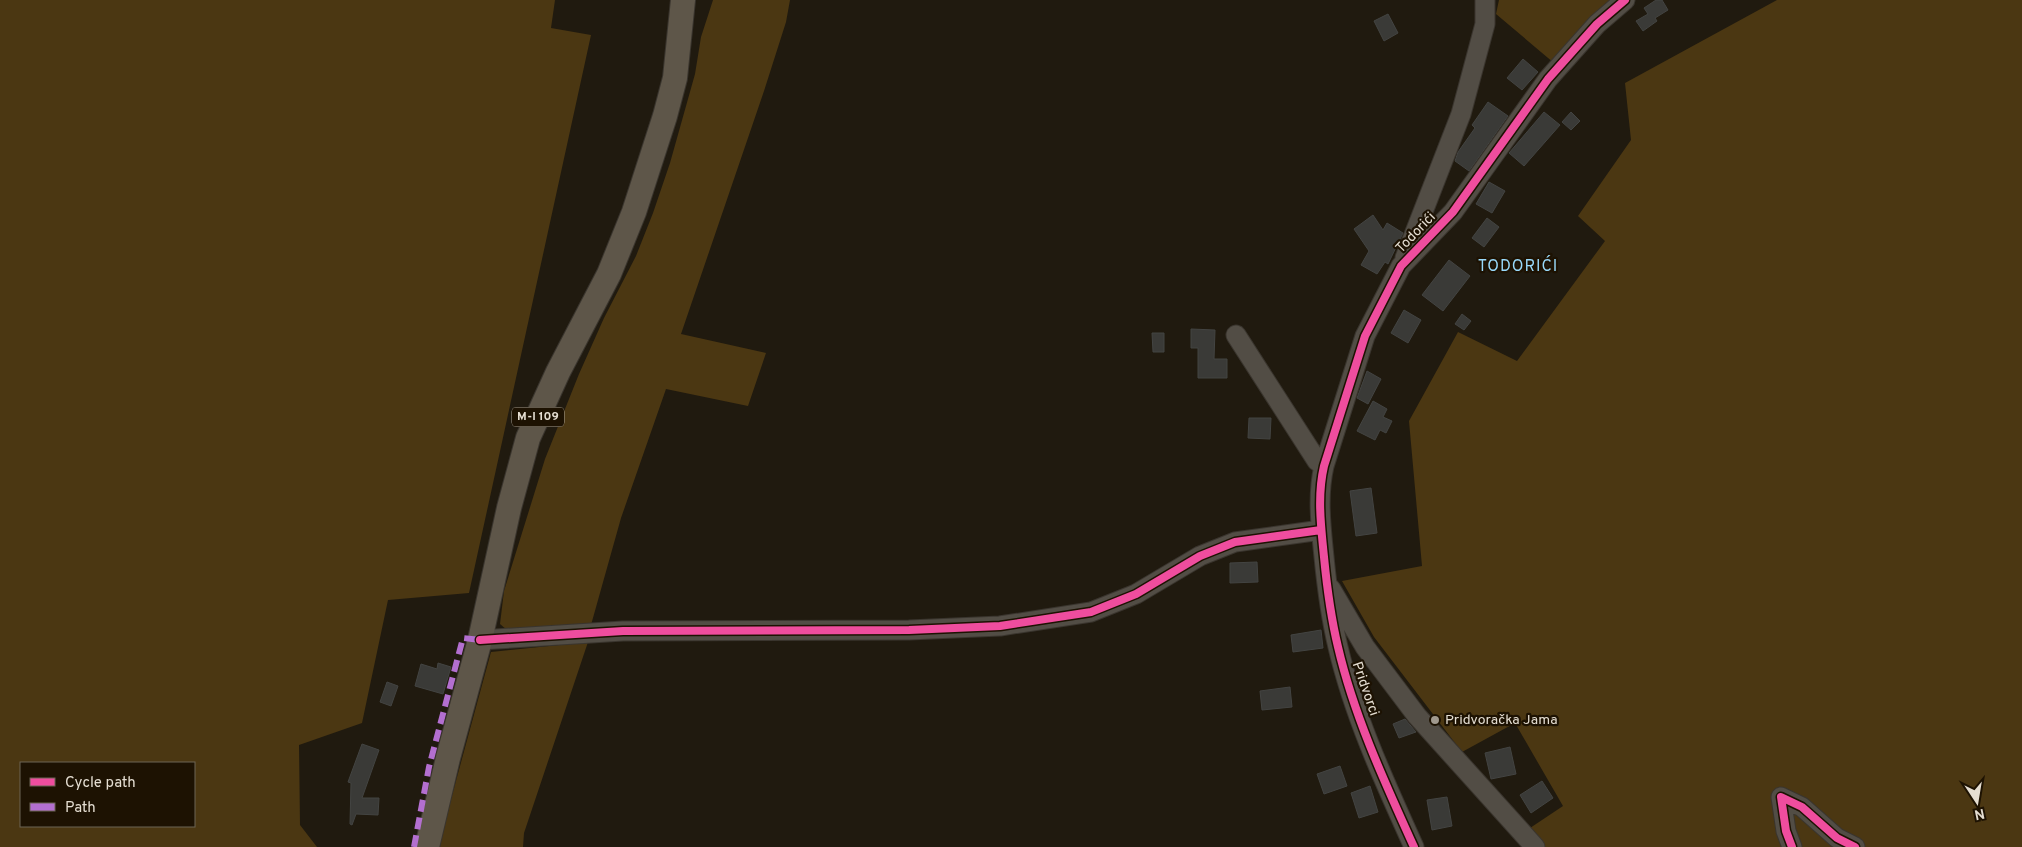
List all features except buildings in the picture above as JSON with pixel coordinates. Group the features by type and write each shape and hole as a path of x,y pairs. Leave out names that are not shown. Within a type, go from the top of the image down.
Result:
{"main road":[{"name":"M-I 109","path":"427,847 448,758 480,640 509,508 528,438 572,342 609,274 634,212 665,116 675,78 683,11"}],"street":[{"path":"683,11 691,0"},
{"name":"Todorići","path":"1321,530 1320,486 1324,466 1366,336 1401,266 1460,114 1485,24 1485,0"},
{"name":"Todorići","path":"1401,266 1454,212 1548,79 1597,24 1625,0"},
{"path":"1236,335 1317,461 1324,466"},
{"path":"480,640 623,631 909,630 1000,626 1091,612 1136,594 1200,556 1235,542 1321,530"},
{"name":"Pridvorci","path":"1321,530 1338,648 1348,682 1382,776 1414,847"},
{"path":"1327,582 1366,647 1417,716 1535,847"},
{"path":"1792,847 1786,831 1781,797 1802,807 1837,838 1855,847"}],"shaded area":[{"path":"0,0 555,0 551,28 591,35 469,593 388,600 362,723 299,745 300,825 317,847 0,847"},
{"path":"713,0 790,0 786,22 764,91 681,334 766,353 748,406 666,389 621,518 591,625 507,630 500,624 504,591 545,459 579,374 604,318 636,256 653,213 670,163 695,74 701,37"},
{"path":"1499,0 1613,0 1554,63 1496,14"},
{"path":"1777,0 2022,0 2022,847 1528,847 1518,836 1563,806 1515,723 1462,752 1374,637 1342,581 1422,566 1409,421 1458,332 1517,361 1605,241 1578,216 1631,140 1625,83"},
{"path":"588,642 524,833 523,847 438,847 491,652"}],"marked path":[{"path":"414,847 429,767 463,638 480,640"}],"cycle path":[{"path":"1414,847 1361,724 1338,647 1328,591 1321,523 1320,500 1324,466 1365,336 1401,266 1453,212 1548,79 1597,24 1625,0"},
{"path":"480,640 623,631 909,630 1000,626 1091,612 1136,594 1200,556 1235,542 1321,530"},
{"path":"1792,847 1786,831 1781,797 1802,807 1837,838 1855,847"}],"place":[{"name":"Pridvoračka Jama","path":"1435,720"}],"district":[{"name":"TODORIĆI","path":"1518,267"}]}
